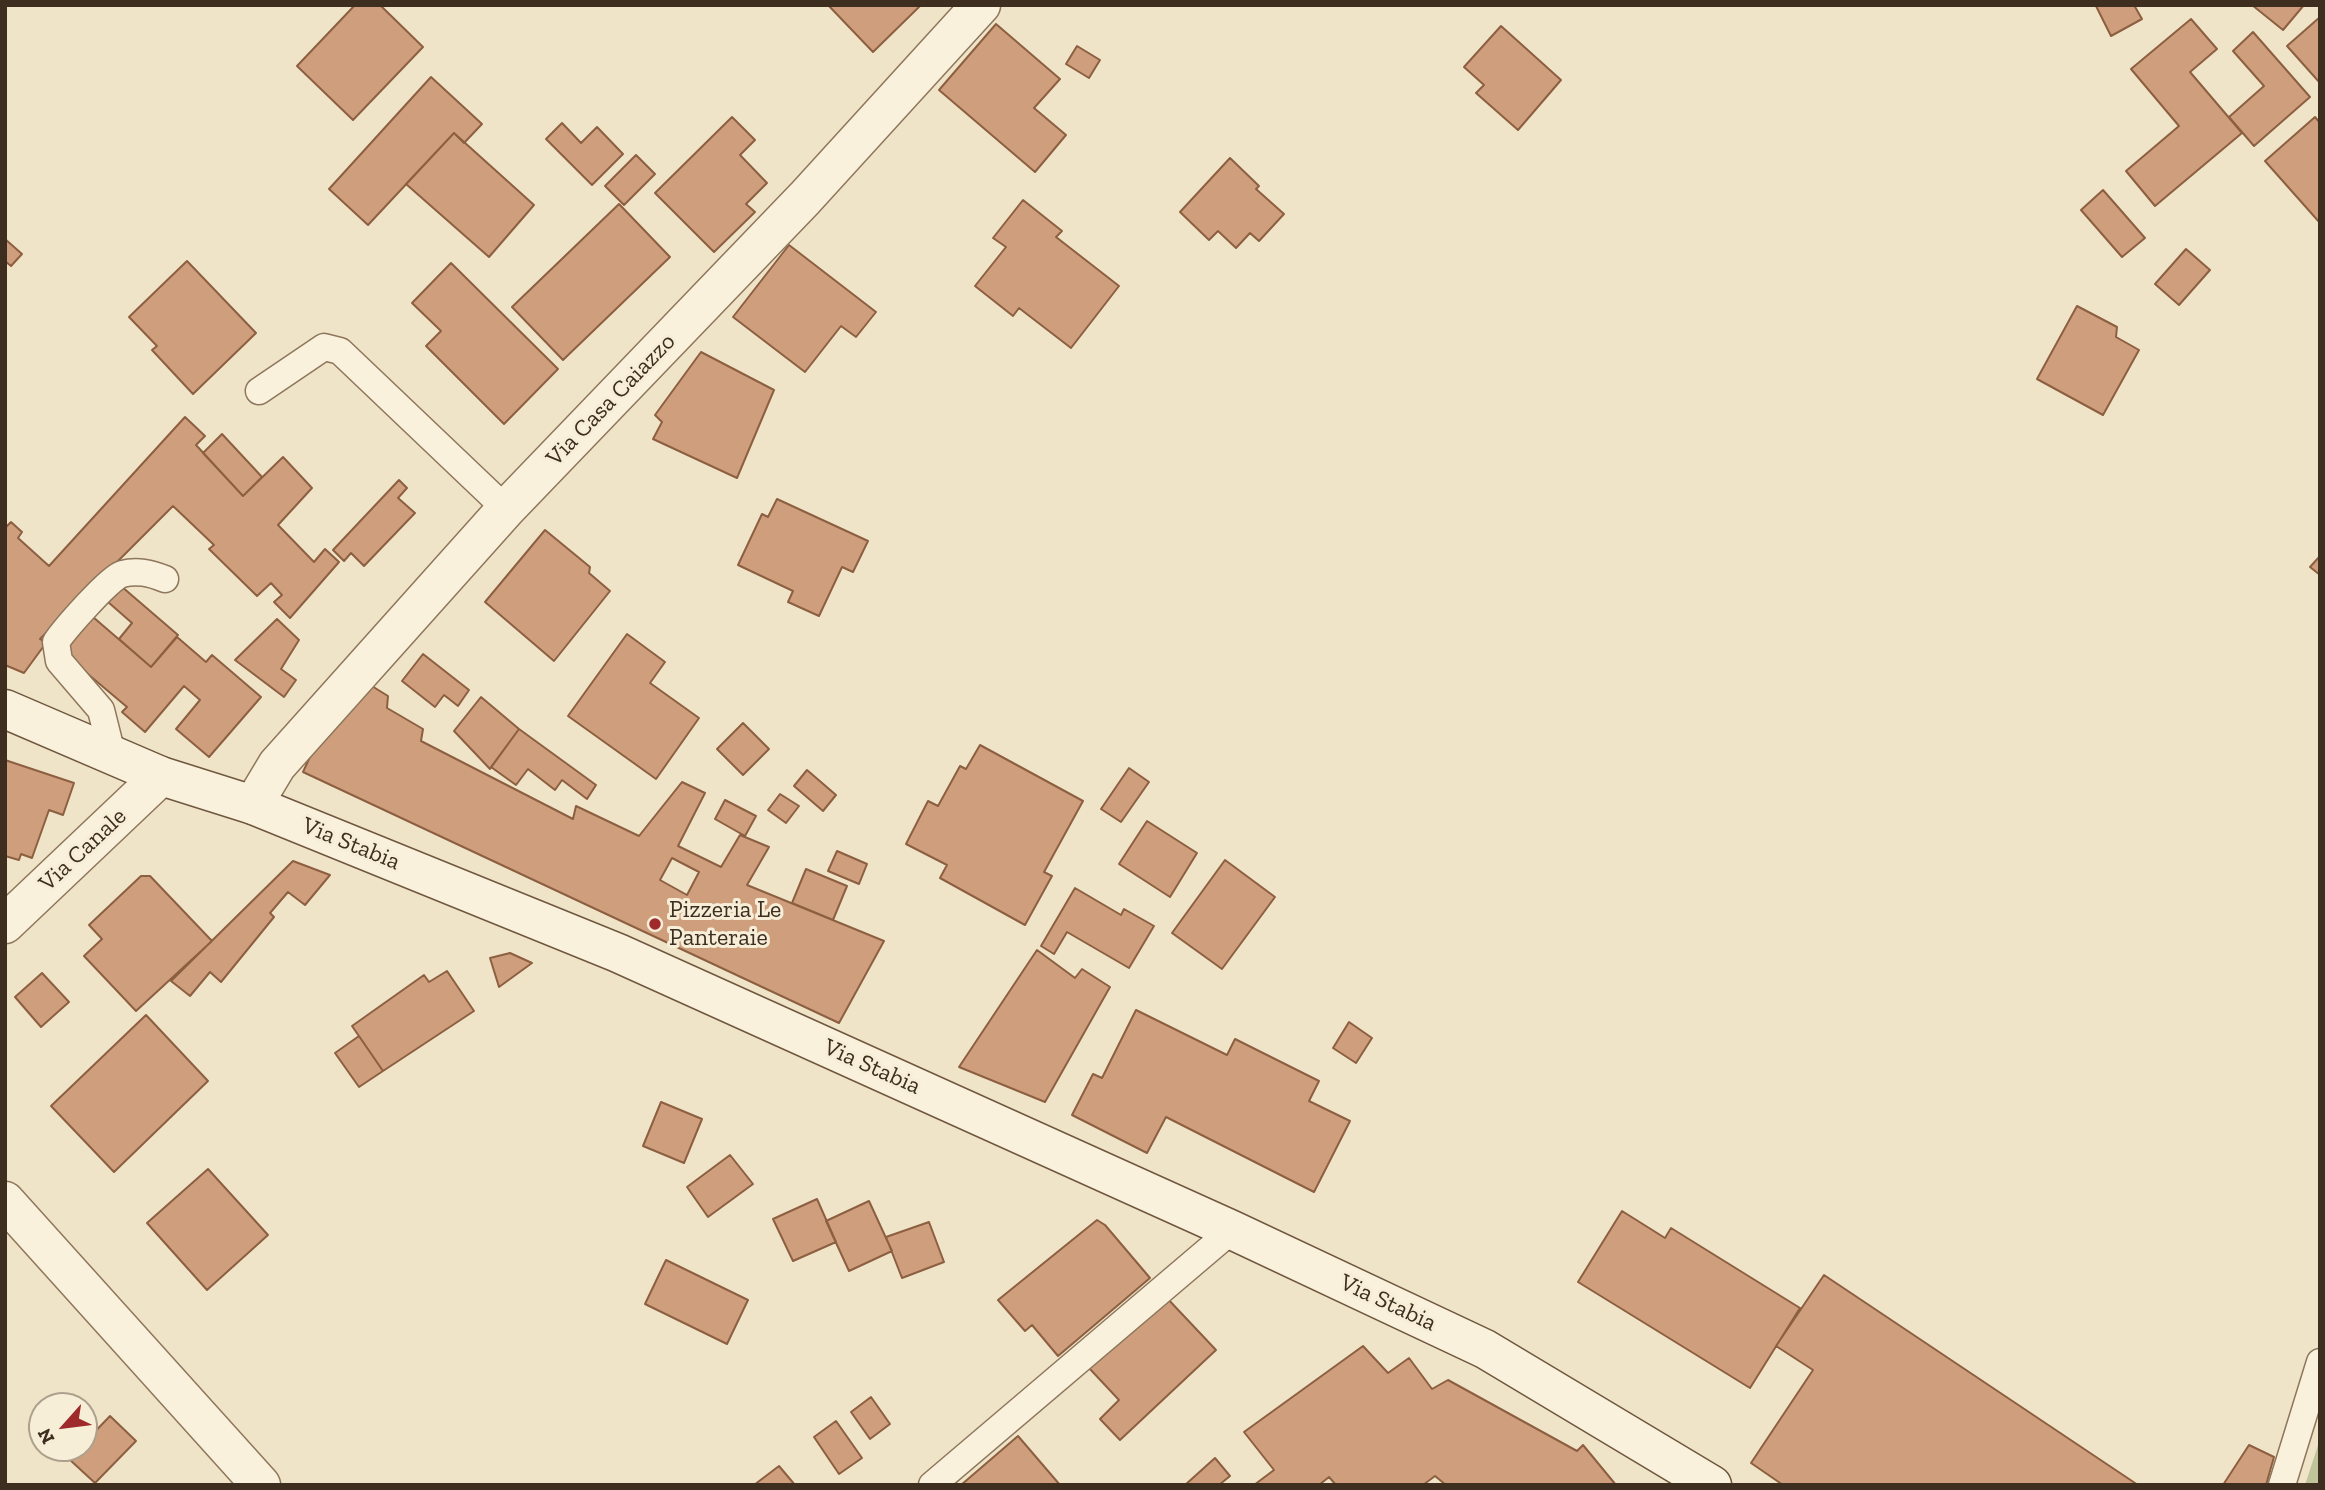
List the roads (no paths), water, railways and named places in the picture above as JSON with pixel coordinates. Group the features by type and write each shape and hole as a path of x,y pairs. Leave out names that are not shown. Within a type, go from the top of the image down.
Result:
{"main road":[{"name":"Via Casa Caiazzo","path":"253,805 277,765 506,509 805,198 981,5"},
{"name":"Via Stabia","path":"5,709 161,776 253,805 618,953 1232,1230 1485,1349 1712,1485"},
{"name":"Via Canale","path":"5,924 161,776"},
{"path":"5,1201 261,1485"}],"lane":[{"path":"260,391 324,347 340,351 506,509"},
{"path":"112,754 101,710 60,660 56,642 64,630 119,575 148,572 165,579"},
{"path":"932,1485 1232,1230"},
{"path":"2282,1485 2320,1362"}],"place":[{"name":"Pizzeria Le Panteraie","path":"655,924"}]}
